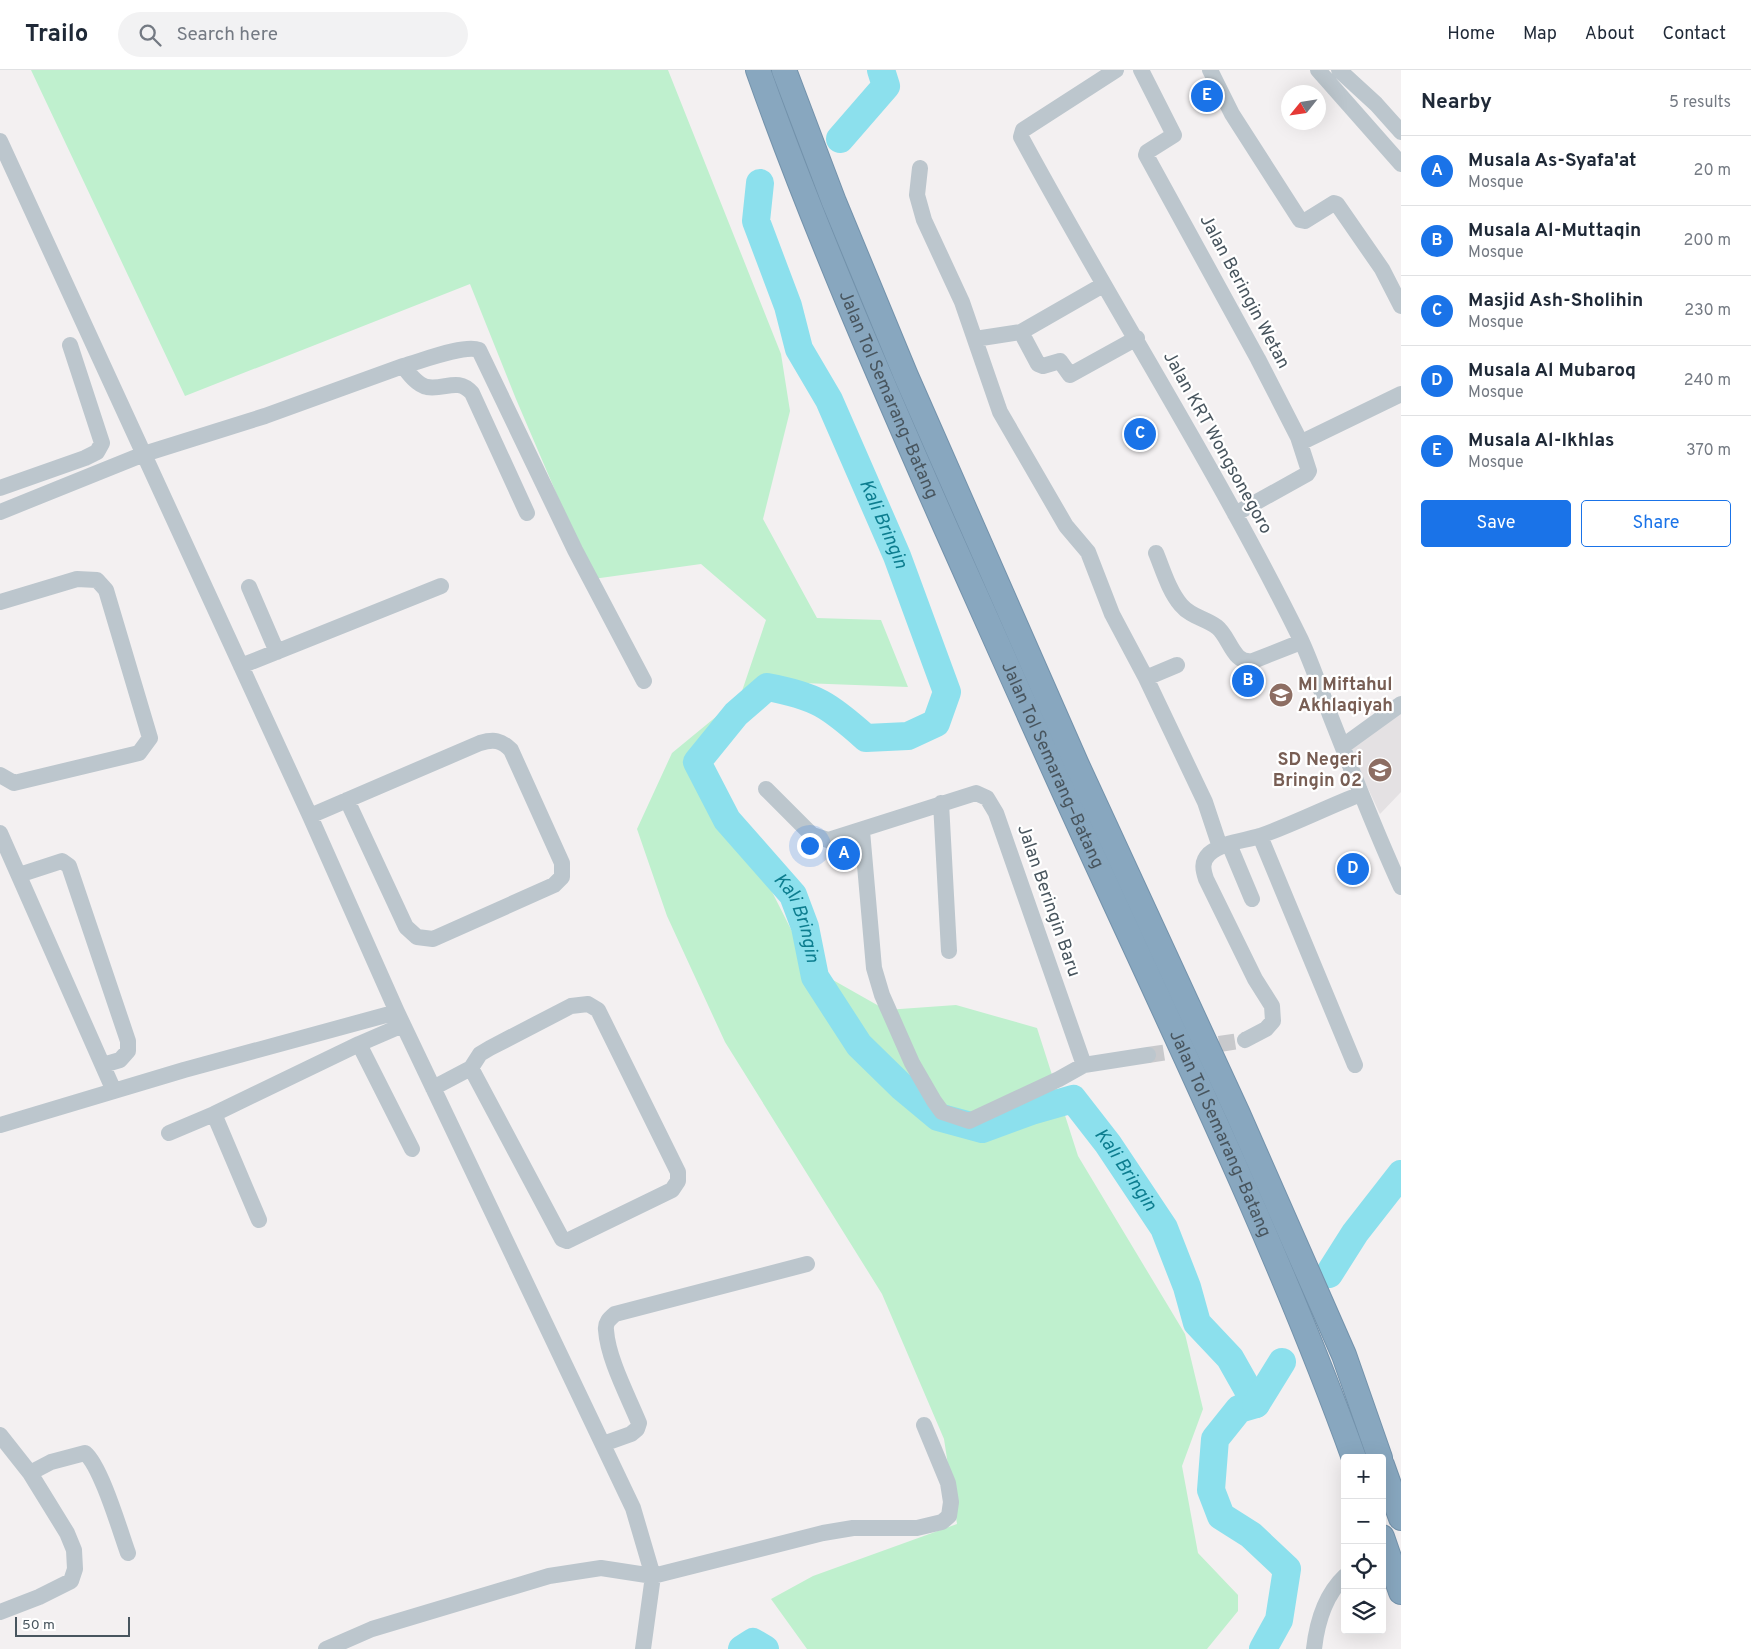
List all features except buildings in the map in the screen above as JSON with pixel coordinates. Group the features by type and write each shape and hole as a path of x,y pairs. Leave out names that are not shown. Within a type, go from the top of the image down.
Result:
{"highway":[{"name":"Jalan Tol Semarang–Batang","path":"758,70 782,139 887,396 1057,779 1218,1124 1298,1313 1353,1454"},
{"name":"Jalan Tol Semarang–Batang","path":"784,70 834,202 906,376 1077,765 1238,1114 1344,1355 1379,1454"},
{"path":"1386,1476 1401,1518"},
{"path":"1384,1544 1401,1592"}],"street":[{"name":"Jalan KRT Wongsonegoro","path":"1116,70 1095,75 1023,130 1021,137 1102,285 1137,338 1235,514 1302,642 1361,794 1401,887"},
{"name":"Jalan Beringin Wetan","path":"1141,70 1174,135 1146,152 1146,155 1249,342 1300,443 1309,472 1235,514"},
{"path":"1210,70 1232,114 1300,220 1305,221 1334,203 1337,204 1382,269 1401,306"},
{"path":"1318,70 1401,164"},
{"path":"1339,70 1376,104 1401,132"},
{"path":"0,141 310,816 400,1018 633,1508 653,1576 643,1649"},
{"path":"920,168 917,195 924,220 962,302 1000,412 1066,526 1088,552 1112,614 1146,678 1224,846 1252,899"},
{"path":"975,340 1021,332 1102,285"},
{"path":"1021,332 1038,364 1043,366 1060,361 1070,375 1137,338"},
{"path":"0,488 85,458 97,452 102,443 70,344"},
{"path":"0,512 144,454 265,416 403,366 458,351 479,350 575,550 644,681"},
{"path":"403,366 417,382 427,387 458,383 467,387 472,393 527,513"},
{"path":"1300,443 1401,394"},
{"path":"1156,553 1181,606 1190,614 1217,627 1240,660 1253,661 1302,642"},
{"path":"0,602 78,579 97,580 106,590 150,738 139,753 14,783 0,775"},
{"path":"241,666 441,586"},
{"path":"249,587 277,652"},
{"path":"1146,678 1177,665"},
{"path":"1343,746 1401,704"},
{"path":"310,816 347,800 480,743 491,740 503,742 511,750 562,864 562,876 554,885 434,939 416,937 406,927 347,800"},
{"name":"Jalan Beringin Baru","path":"766,789 812,836 828,840 862,831 887,820 976,793 987,798 996,813 1084,1064"},
{"path":"1245,1040 1266,1029 1273,1021 1272,1006 1255,979 1206,879 1203,868 1204,861 1210,854 1224,846 1260,836 1361,794"},
{"path":"941,804 949,951"},
{"path":"862,831 874,968 899,1037 942,1112 969,1121 1059,1079 1084,1064 1148,1055"},
{"path":"0,833 114,1092"},
{"path":"1260,836 1355,1065"},
{"path":"19,875 62,862 69,866 128,1041 128,1051 120,1060 103,1065"},
{"path":"433,1088 471,1068 480,1054 490,1048 571,1006 588,1004 598,1010 678,1172 678,1181 672,1190 568,1241 562,1239 471,1068"},
{"path":"169,1133 214,1114 359,1044 400,1018"},
{"path":"0,1125 114,1092 400,1018"},
{"path":"359,1044 412,1149"},
{"path":"214,1114 259,1220"},
{"path":"603,1444 631,1434 637,1429 639,1423 612,1354 605,1329 607,1321 615,1314 808,1264"},
{"path":"326,1649 372,1629 549,1576 601,1568 653,1576 823,1533 853,1528 917,1528 942,1522 949,1516 951,1502 948,1483 924,1425"},
{"path":"0,1435 30,1474 67,1533 74,1550 75,1568 71,1581 0,1612"},
{"path":"30,1474 51,1462 85,1453 91,1457 128,1553"},
{"path":"1314,1649 1326,1600 1341,1580"}],"shaded area":[{"name":"SD Negeri Bringin 02","path":"1401,711 1401,792 1380,814 1349,748"}],"green space":[{"path":"31,70 668,70 781,354 790,411 763,519 817,618 881,620 908,687 802,683 752,712 714,759 709,774 717,808 762,872 810,967 886,1010 956,1005 1037,1028 1078,1156 1185,1334 1203,1409 1182,1466 1198,1553 1238,1595 1238,1611 1207,1649 807,1649 771,1599 813,1576 957,1524 944,1439 882,1294 725,1042 667,916 637,829 672,753 740,697 766,620 701,564 593,579 516,399 470,284 185,396"}],"waterway":[{"name":"Kali Bringin","path":"840,139 886,86 881,70"},
{"name":"Kali Bringin","path":"760,183 756,221 788,306 799,349 829,400 897,556 947,692 936,723 908,736 866,738 842,717 810,698 767,687 736,714 697,762 727,820 793,895 805,927 815,977 859,1045 902,1087 938,1117 982,1129 1031,1111 1073,1099 1108,1144 1164,1228 1187,1287 1197,1323 1230,1358 1256,1404 1239,1409 1215,1439 1211,1490 1221,1516 1251,1535 1287,1569 1279,1620 1263,1649"},
{"path":"1329,1274 1355,1233 1401,1174"},
{"path":"1256,1404 1282,1362"},
{"name":"Kali Bringin","path":"742,1649 753,1642 765,1649"}],"tunnel":[{"path":"1148,1055 1245,1040"}],"place":[{"name":"Musala Al-Ikhlas","path":"1207,96"},
{"name":"Masjid Ash-Sholihin","path":"1140,434"},
{"name":"Musala Al-Muttaqin","path":"1248,681"},
{"name":"MI Miftahul Akhlaqiyah","path":"1281,695"},
{"name":"SD Negeri Bringin 02","path":"1380,770"},
{"name":"Musala As-Syafa'at","path":"844,854"},
{"name":"Musala Al Mubaroq","path":"1353,869"}]}
